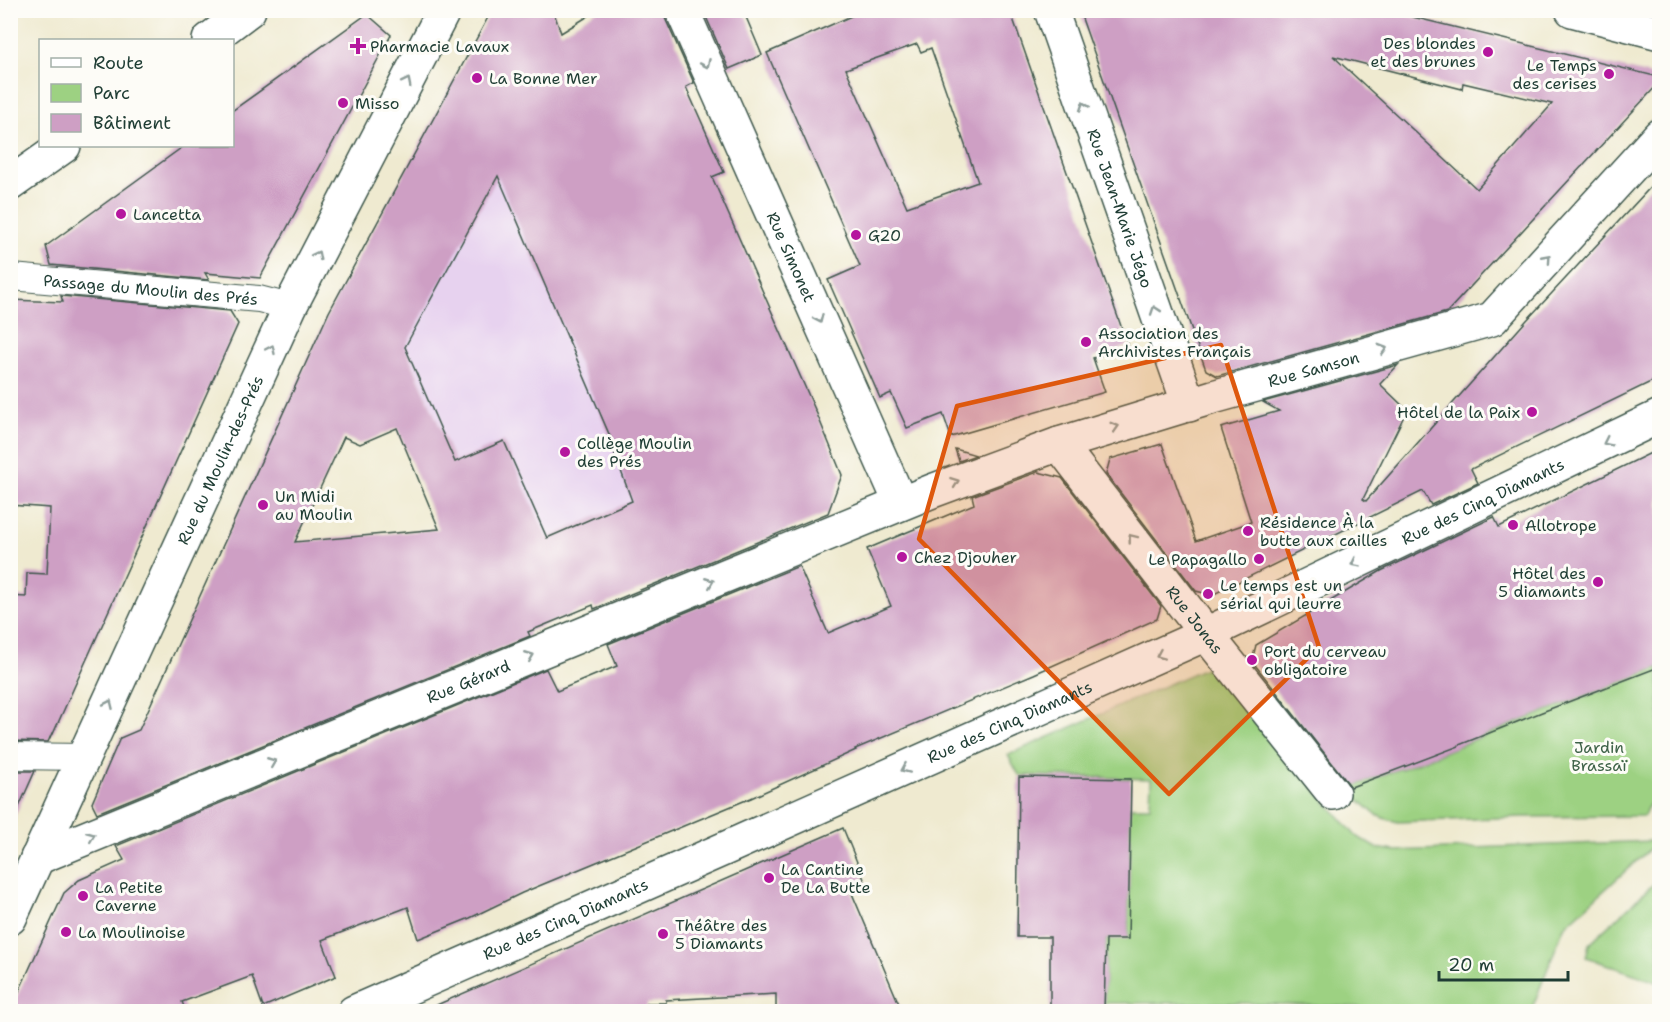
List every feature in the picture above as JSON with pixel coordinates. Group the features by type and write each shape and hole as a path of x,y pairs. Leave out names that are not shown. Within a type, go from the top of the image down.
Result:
{"street":[{"path":"210,39 249,10"},
{"name":"Rue Simonet","path":"682,10 900,502"},
{"name":"Rue Jean-Marie Jégo","path":"1051,10 1189,405"},
{"path":"1573,11 1659,33"},
{"name":"Rue du Moulin-des-Prés","path":"11,916 290,307 438,15"},
{"name":"Rue Samson","path":"900,502 1059,444 1492,319 1659,135"},
{"path":"10,184 63,147"},
{"name":"Passage du Moulin des Prés","path":"10,275 259,299 290,307"},
{"name":"Rue des Cinq Diamants","path":"354,1011 1206,634 1659,416"},
{"name":"Rue Jonas","path":"1059,444 1206,634 1334,793"},
{"name":"Rue Gérard","path":"37,858 862,520 900,502"},
{"path":"10,756 85,758"}],"highlighted area":[{"path":"1221,345 1319,647 1169,794 919,539 957,406"}],"shaded area":[{"name":"Collège Moulin des Prés","path":"444,100 558,161 721,551 528,632 408,353 329,312"}],"green space":[{"name":"Jardin Brassaï","path":"1659,667 1659,794 1647,808 1644,816 1523,817 1398,822 1375,814 1346,789 1402,769"},
{"path":"1205,668 1211,670 1224,686 1229,681 1356,836 1377,848 1395,851 1652,841 1654,845 1564,927 1531,1011 1387,1012 1357,1007 1240,1003 1104,1003 1106,939 1128,938 1130,807 1150,807 1151,779 1019,775 1008,755"},
{"path":"1659,879 1659,983 1586,957 1589,944"}],"building":[{"path":"492,10 553,10 561,33 598,10 664,10 665,18 694,83 686,87 724,172 712,177 842,475 828,513 594,609 593,605 528,632 530,636 97,813 92,803 120,738 139,730 329,312","holes":["498,176 615,448 613,449 632,501 547,538 504,441 455,462 405,347","397,428 439,529 295,542 344,437 360,444"]},
{"path":"703,10 743,10 762,55 729,69"},
{"path":"865,10 1010,10 1128,346 1093,358 1105,392 951,437 943,414 907,428 891,393 880,398 828,280 860,266 767,53","holes":["917,44 921,52 931,48 978,182 907,207 846,69"]},
{"path":"1079,10 1384,10 1659,77 1659,83 1447,312 1217,376 1206,370","holes":["1333,56 1462,89 1463,83 1552,104 1477,189"]},
{"path":"367,14 391,35 260,278 205,273 209,280 51,265 46,246 183,147 234,147 234,110"},
{"path":"1659,178 1659,378 1471,469 1478,483 1431,505 1423,491 1212,595 1196,591 1106,474 1110,459 1162,444 1196,541 1251,522 1221,428 1279,411 1263,402 1398,365 1380,384 1407,410 1363,499 1366,501 1526,321"},
{"path":"61,296 230,311 238,324 53,734 48,742 10,741 10,596 26,597 27,573 47,574 50,508 10,505 10,300 63,302"},
{"path":"955,449 976,455 959,461"},
{"path":"1659,449 1659,667 1351,787 1252,661 1256,645 1381,571 1494,517 1499,527"},
{"path":"1038,472 1062,478 1161,606 1157,619 1034,674 855,749 751,798 522,893 470,918 418,939 408,907 322,940 336,976 263,1007 252,976 182,1002 186,1011 10,1011 64,893 79,880 124,860 116,846 546,669 557,691 617,666 608,644 799,566 828,633 891,606 867,549 974,504 972,496"},
{"path":"10,771 35,771 10,827"},
{"path":"1019,777 1131,779 1128,939 1106,939 1104,1011 1050,1011 1050,937 1017,937"},
{"path":"843,828 866,884 851,891 902,1011 776,1011 776,994 666,1000 666,1003 647,1003 647,1011 423,1011"}],"place":[{"name":"Pharmacie Lavaux","path":"358,46"},
{"name":"Des blondes et des brunes","path":"1488,52"},
{"name":"Le Temps des cerises","path":"1609,74"},
{"name":"La Bonne Mer","path":"477,78"},
{"name":"Misso","path":"343,103"},
{"name":"Lancetta","path":"121,214"},
{"name":"G20","path":"856,235"},
{"name":"Association des Archivistes Français","path":"1086,342"},
{"name":"Hôtel de la Paix","path":"1532,412"},
{"name":"Collège Moulin des Prés","path":"565,452"},
{"name":"Un Midi au Moulin","path":"263,505"},
{"name":"Allotrope","path":"1513,525"},
{"name":"Résidence À la butte aux cailles","path":"1248,531"},
{"name":"Chez Djouher","path":"902,557"},
{"name":"Le Papagallo","path":"1259,559"},
{"name":"Hôtel des 5 diamants","path":"1598,582"},
{"name":"Le temps est un sérial qui leurre","path":"1208,594"},
{"name":"Port du cerveau obligatoire","path":"1252,660"},
{"name":"La Cantine De La Butte","path":"769,878"},
{"name":"La Petite Caverne","path":"83,896"},
{"name":"La Moulinoise","path":"66,932"},
{"name":"Théâtre des 5 Diamants","path":"663,934"}]}
